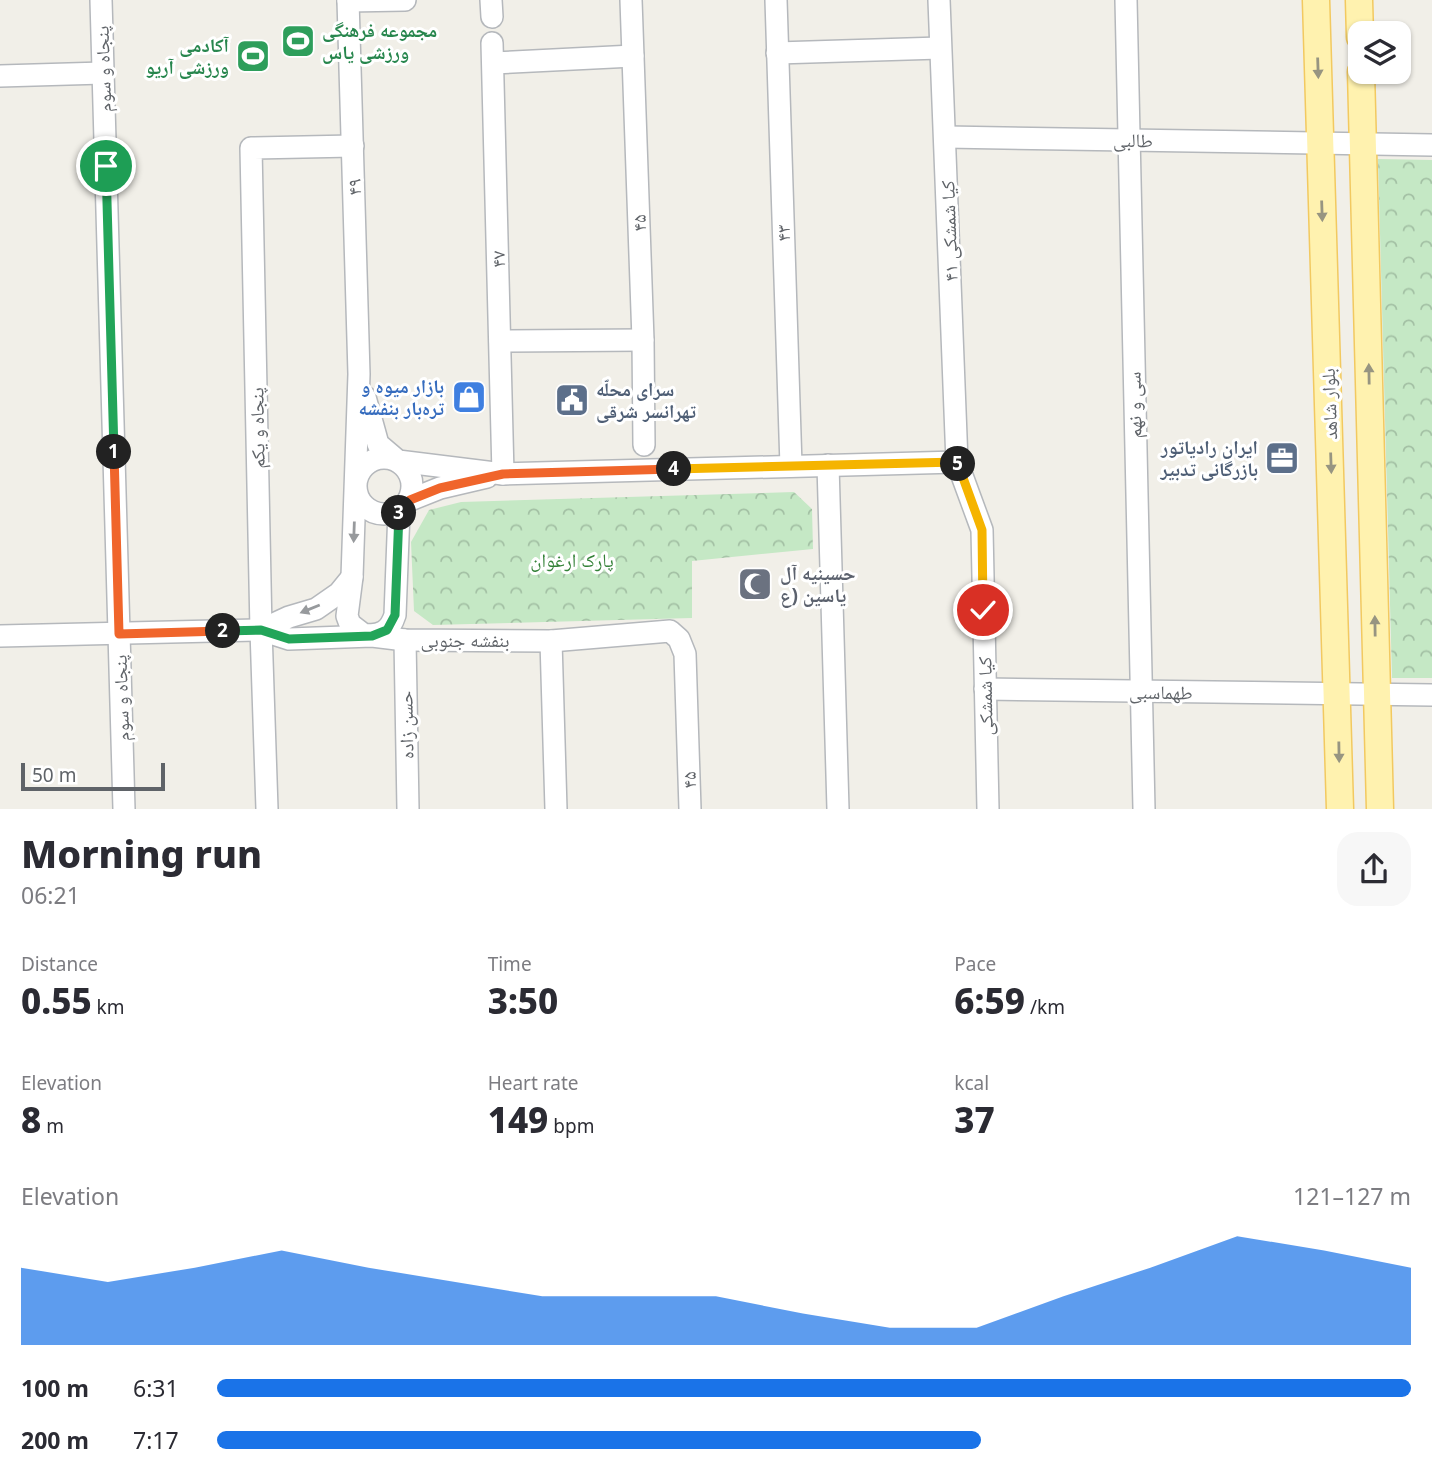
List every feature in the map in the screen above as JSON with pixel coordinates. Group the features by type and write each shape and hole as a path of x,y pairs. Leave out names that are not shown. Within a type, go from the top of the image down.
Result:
{"main road":[{"name":"بلوار شاهد","path":"1316,0 1340,809"},
{"path":"1359,0 1360,21"},
{"name":"بلوار شاهد","path":"1361,84 1380,809"}],"street":[{"name":"پنجاه و سوم","path":"101,0 124,809"},
{"path":"348,1 405,0"},
{"name":"۴۵","path":"631,0 644,445"},
{"name":"۴۳","path":"776,0 791,466"},
{"name":"۴۱ کیا شمشکی","path":"939,0 957,462"},
{"name":"سی و نهم","path":"1126,0 1144,809"},
{"name":"۴۹","path":"348,1 359,374"},
{"path":"777,53 940,48"},
{"name":"۴۷","path":"503,474 493,53 634,56"},
{"path":"0,76 103,73"},
{"name":"طالبی","path":"946,137 1432,145"},
{"name":"پنجاه و یکم","path":"267,809 251,148 353,146"},
{"path":"500,341 643,340"},
{"path":"359,374 378,444 409,471 413,485 405,505 395,615 387,630 372,636 356,630 347,616 352,577 359,374"},
{"path":"503,474 440,488 386,515 371,511 360,501 356,487 359,472 369,461 383,457 503,474 957,462"},
{"name":"کیا شمشکی","path":"957,462 982,530 988,809"},
{"path":"828,465 838,809"},
{"name":"بنفشه جنوبی","path":"261,630 289,617 316,609 338,593 352,577"},
{"name":"بنفشه جنوبی","path":"0,636 261,630 289,639 372,636 405,640 551,641 670,631"},
{"name":"۴۵","path":"670,631 678,639 685,653 690,809"},
{"name":"حسن زاده","path":"405,640 408,809"},
{"path":"551,641 556,809"},
{"name":"طهماسبی","path":"985,689 1377,694"},
{"path":"1377,694 1432,695"}],"green space":[{"path":"1378,159 1432,160 1432,678 1392,678"},
{"name":"پارک ارغوان","path":"794,492 812,509 813,549 692,561 692,618 433,625 414,611 411,542 429,510 461,502"}],"place":[{"name":"مجموعه فرهنگی ورزشی یاس","path":"298,41"},
{"name":"آکادمی ورزشی آریو","path":"253,56"},
{"name":"بازار میوه و تره‌بار بنفشه","path":"469,397"},
{"name":"سرای محلّه تهرانسر شرقی","path":"572,400"},
{"name":"ایران رادیاتور بازرگانی تدبیر","path":"1282,458"},
{"name":"حسینیه آل یاسین (ع","path":"755,584"}],"route":[{"path":"106,166 119,634 261,630 289,639 380,634 393,623 395,615 400,511 410,500 440,488 503,474 957,462 982,530 983,610"}]}
